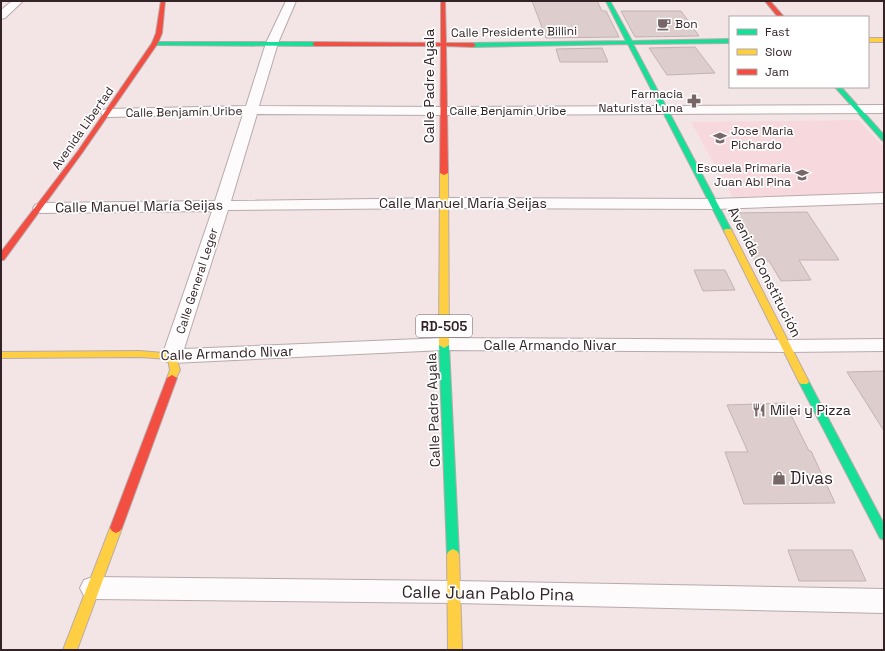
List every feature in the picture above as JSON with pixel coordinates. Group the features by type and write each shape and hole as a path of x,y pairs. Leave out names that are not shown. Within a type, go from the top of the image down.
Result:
{"main road":[{"name":"Avenida Libertad","path":"1,258 41,208 155,43 159,33 163,1"},
{"name":"Calle Padre Ayala","path":"443,1 442,111 444,202 444,344 455,592 455,650"},
{"name":"Avenida Constitución","path":"608,1 667,110 786,346 884,535"},
{"path":"768,1 780,16"},
{"path":"869,40 884,40"},
{"name":"Calle Presidente Billini","path":"155,43 442,45 729,41"},
{"path":"839,88 884,139"},
{"name":"Calle Armando Nivar","path":"1,355 140,354 172,356"},
{"path":"70,650 175,370 172,356"}],"street":[{"path":"1,16 18,1"},
{"name":"Calle General Leger","path":"172,356 222,205 272,43 291,1"},
{"name":"Calle Benjamín Uribe","path":"108,113 251,110 442,111 884,109"},
{"name":"Calle Manuel María Seijas","path":"41,208 444,202 715,204 884,198"},
{"name":"Calle Armando Nivar","path":"172,356 444,344 786,346 884,345"},
{"name":"Calle Juan Pablo Pina","path":"93,588 455,592 884,601"}],"shaded area":[{"name":"Escuela Primaria Juan Abl Pina","path":"859,120 884,148 884,203 737,205 691,122"}],"building":[{"path":"532,1 597,1 602,11 606,11 619,37 546,38"},
{"path":"621,11 681,11 699,36 635,37"},
{"path":"695,47 715,73 667,75 649,48"},
{"path":"602,48 608,62 560,62 556,49"},
{"path":"807,212 839,260 799,260 811,280 781,281 769,261 755,261 730,213"},
{"path":"694,270 725,270 735,290 703,291"},
{"path":"884,371 884,431 847,372"},
{"name":"Divas","path":"785,403 809,451 811,451 835,503 744,504 725,452 748,452 727,405"},
{"path":"788,550 852,550 866,581 799,581"}],"traffic: fast":[{"path":"608,1 728,231"},
{"path":"473,45 729,41"},
{"path":"155,43 315,44"},
{"path":"839,88 884,139"},
{"path":"444,345 453,554"},
{"path":"804,382 884,535"}],"traffic: slow":[{"path":"869,40 884,40"},
{"path":"444,173 444,345"},
{"path":"728,231 804,382"},
{"path":"1,355 140,354 172,356 175,370 172,378"},
{"path":"70,650 116,528"},
{"path":"453,554 455,650"}],"traffic: jam":[{"path":"1,258 80,152 155,43 159,33 163,1"},
{"path":"443,1 444,173"},
{"path":"767,1 780,16"},
{"path":"315,44 473,45"},
{"path":"116,528 172,378"}],"place":[{"name":"Bon","path":"664,24"},
{"name":"Farmacia Naturista Luna","path":"694,101"},
{"name":"Jose Maria Pichardo","path":"720,138"},
{"name":"Escuela Primaria Juan Abl Pina","path":"802,175"},
{"name":"Milei y Pizza","path":"759,410"},
{"name":"Divas","path":"779,478"}]}
